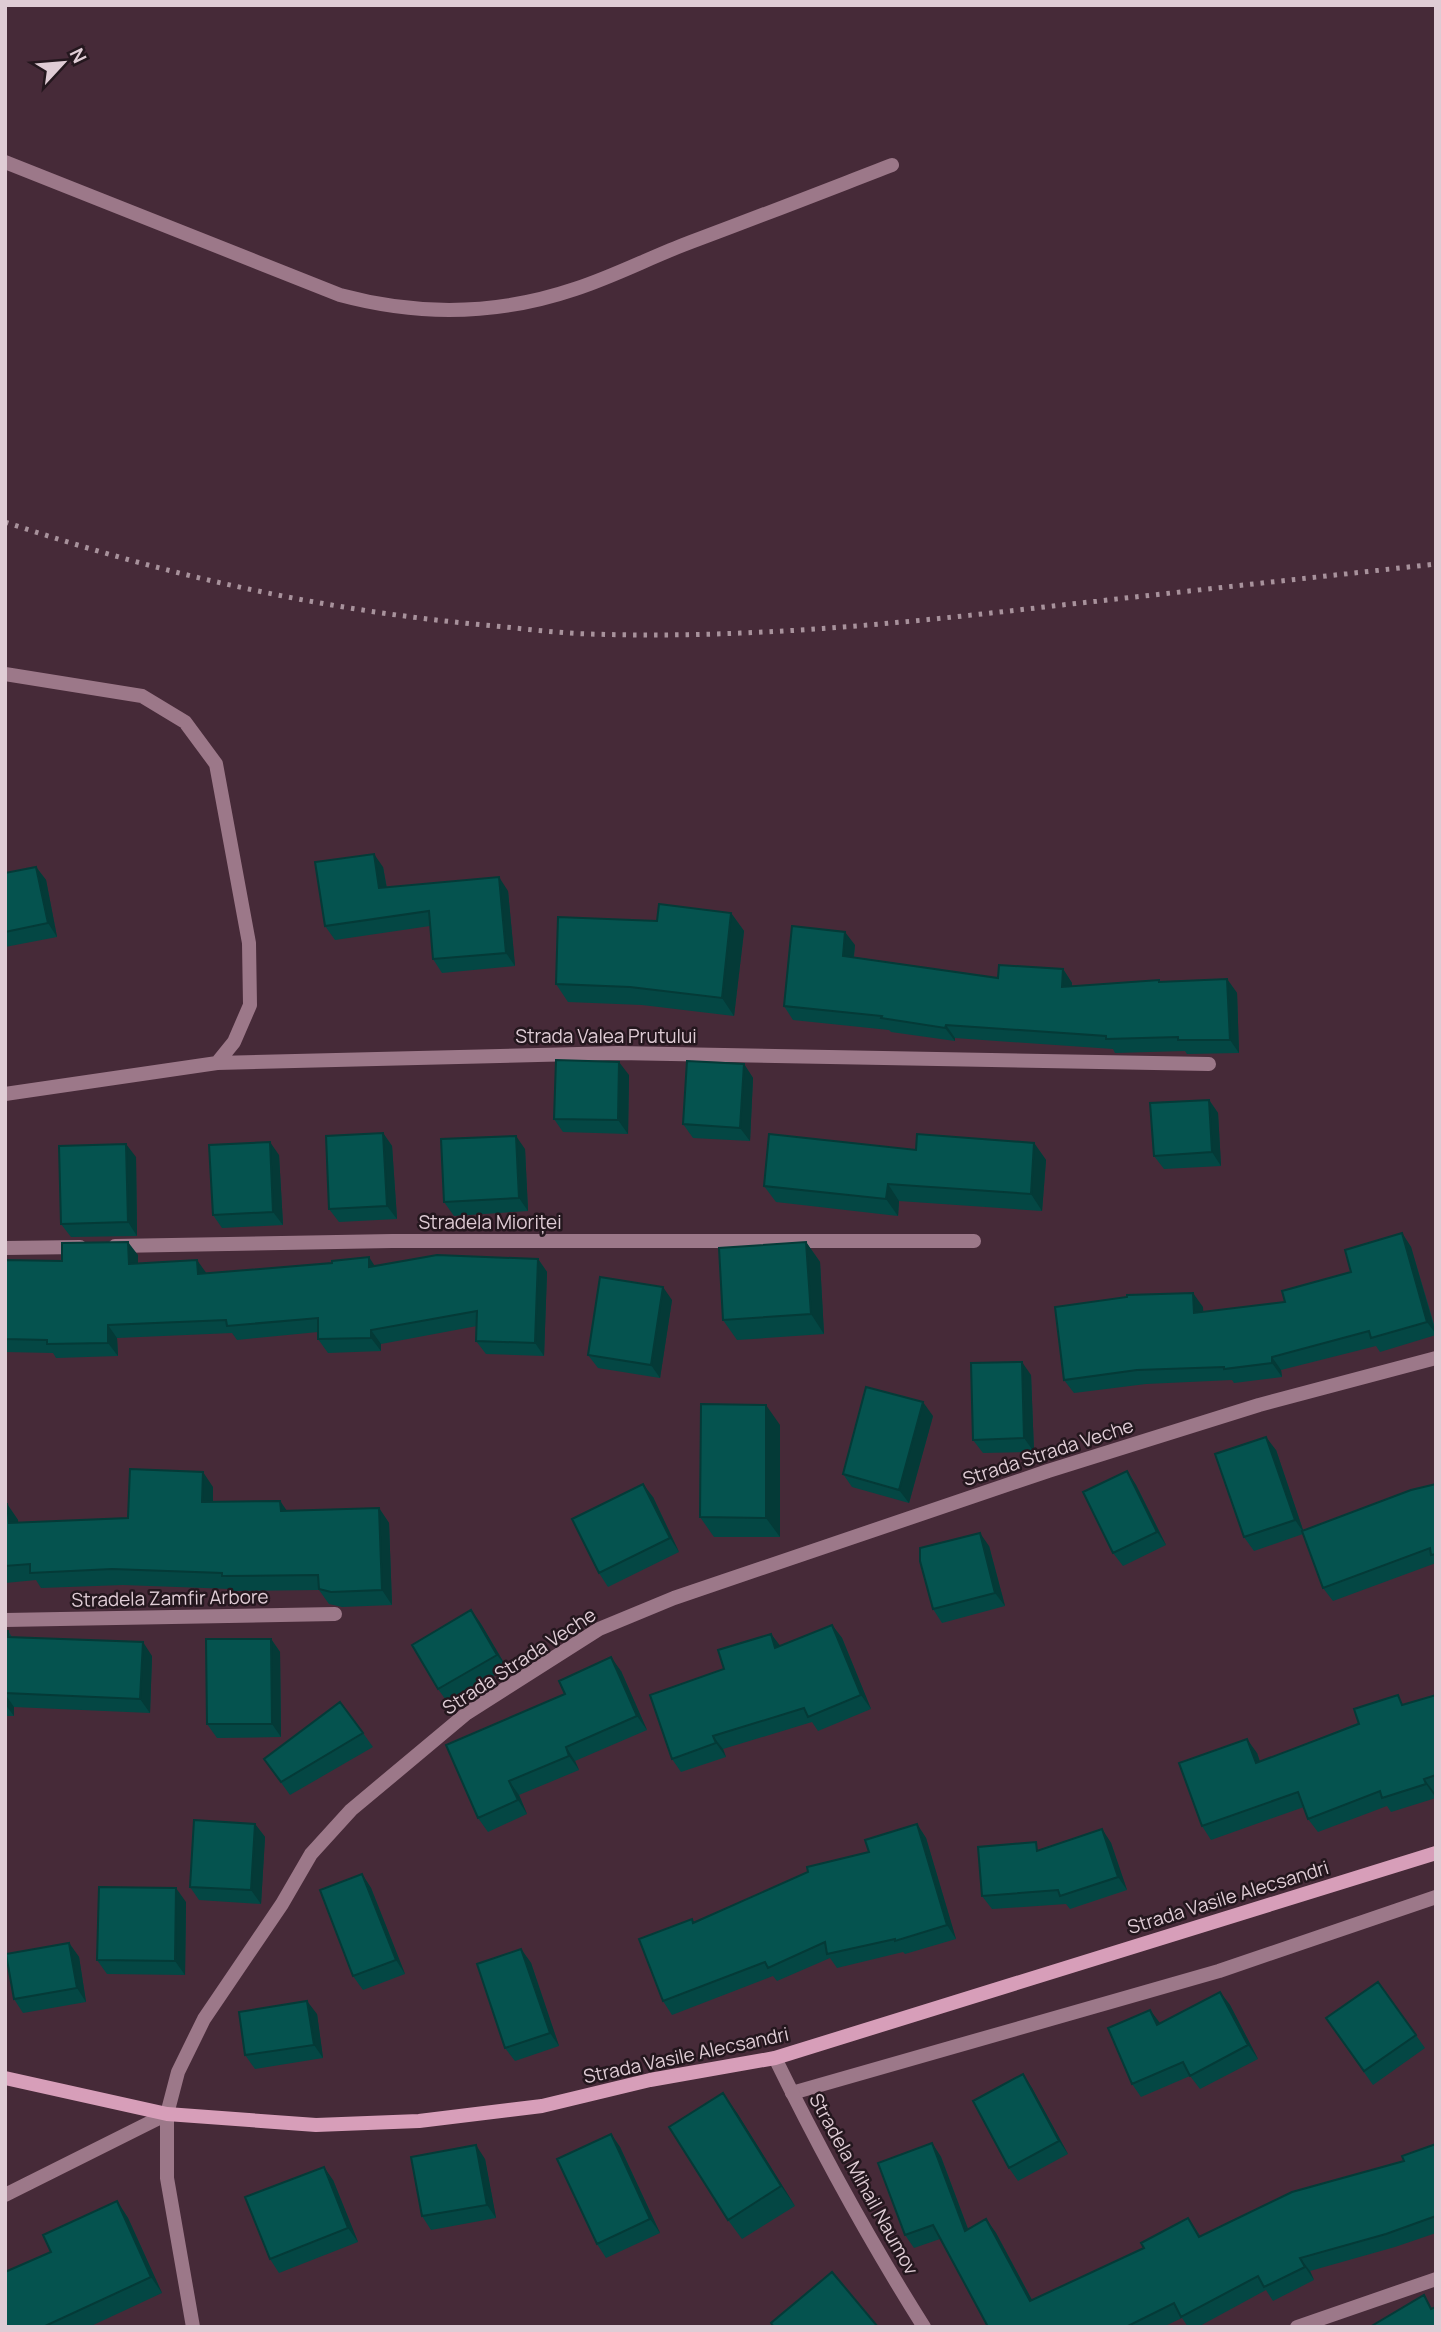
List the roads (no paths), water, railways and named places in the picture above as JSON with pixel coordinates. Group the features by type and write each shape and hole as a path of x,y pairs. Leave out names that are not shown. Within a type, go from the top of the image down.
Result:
{"main road":[{"name":"Strada Vasile Alecsandri","path":"5,2078 167,2115 316,2125 419,2121 542,2105 650,2080 775,2058 1436,1853"}],"street":[{"path":"5,162 340,295 375,305 444,311 481,309 575,289 892,166"},
{"path":"5,674 142,696 185,722 216,764 249,943 250,1005 234,1042 217,1063"},
{"name":"Strada Valea Prutului","path":"5,1094 217,1063 618,1053 1209,1064"},
{"name":"Stradela Mioriței","path":"5,1248 392,1241 974,1241"},
{"name":"Strada Strada Veche","path":"193,2327 167,2178 167,2115 178,2072 204,2019 282,1904 311,1854 351,1810 467,1713 599,1629 725,1580 1048,1471 1259,1405 1436,1358"},
{"name":"Stradela Zamfir Arbore","path":"5,1620 335,1614"},
{"path":"792,2093 1219,1971 1436,1897"},
{"name":"Stradela Mihail Naumov","path":"775,2058 882,2262 924,2327"},
{"path":"5,2195 167,2115"},
{"path":"1297,2327 1436,2279"}],"railway":[{"path":"5,522 186,575 308,601 431,619 589,634 705,634 821,629 995,613 1436,564"}]}
